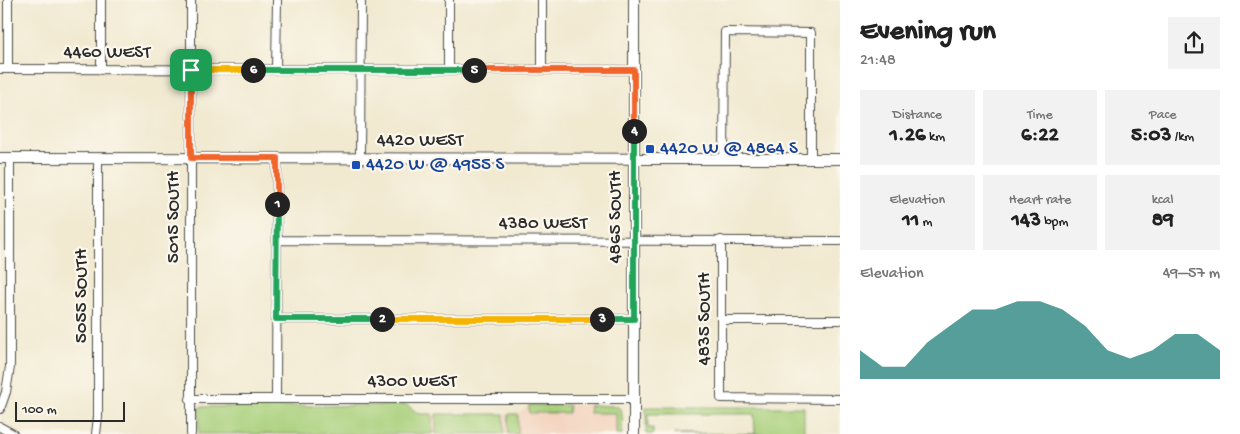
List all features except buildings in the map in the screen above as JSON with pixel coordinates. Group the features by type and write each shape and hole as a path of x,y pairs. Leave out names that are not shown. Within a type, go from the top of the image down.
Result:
{"street":[{"path":"4,69 8,0"},
{"path":"101,0 101,70"},
{"name":"5015 SOUTH","path":"190,434 191,0"},
{"path":"276,0 276,70"},
{"path":"360,0 360,159"},
{"path":"449,0 449,70"},
{"path":"542,0 542,70"},
{"name":"4865 SOUTH","path":"634,0 634,434"},
{"path":"724,159 725,32 811,33 811,159"},
{"name":"4460 WEST","path":"4,69 634,70"},
{"path":"0,409 6,392 10,367 5,158"},
{"name":"4420 WEST","path":"5,158 840,159"},
{"name":"5055 SOUTH","path":"96,434 98,417 98,158"},
{"path":"276,399 277,158"},
{"name":"4380 WEST","path":"276,240 840,241"},
{"name":"4835 SOUTH","path":"721,240 721,398 840,399"},
{"path":"276,319 634,319"},
{"path":"721,320 840,320"},
{"name":"4300 WEST","path":"190,399 634,399"},
{"path":"0,427 13,434"}],"shaded area":[{"path":"407,405 416,413 422,414 518,414 529,405 617,406 622,412 622,434 407,434"}],"green space":[{"path":"407,405 419,414 432,414 432,434 199,434 199,407"},
{"path":"529,405 569,405 568,413 529,413"},
{"path":"590,405 617,406 622,415 622,434 616,434 616,413 589,413"},
{"path":"646,407 804,407 804,434 755,434 754,414 648,414 648,428 653,428 653,434 646,434"},
{"path":"436,414 504,414 504,434 436,434"},
{"path":"509,414 518,414 518,434 508,434"}],"place":[{"name":"4420 W @ 4864 S","path":"650,149"},
{"name":"4420 W @ 4955 S","path":"356,165"}],"route":[{"path":"191,70 634,70 634,319 276,319 277,158 191,158 191,70"}]}
